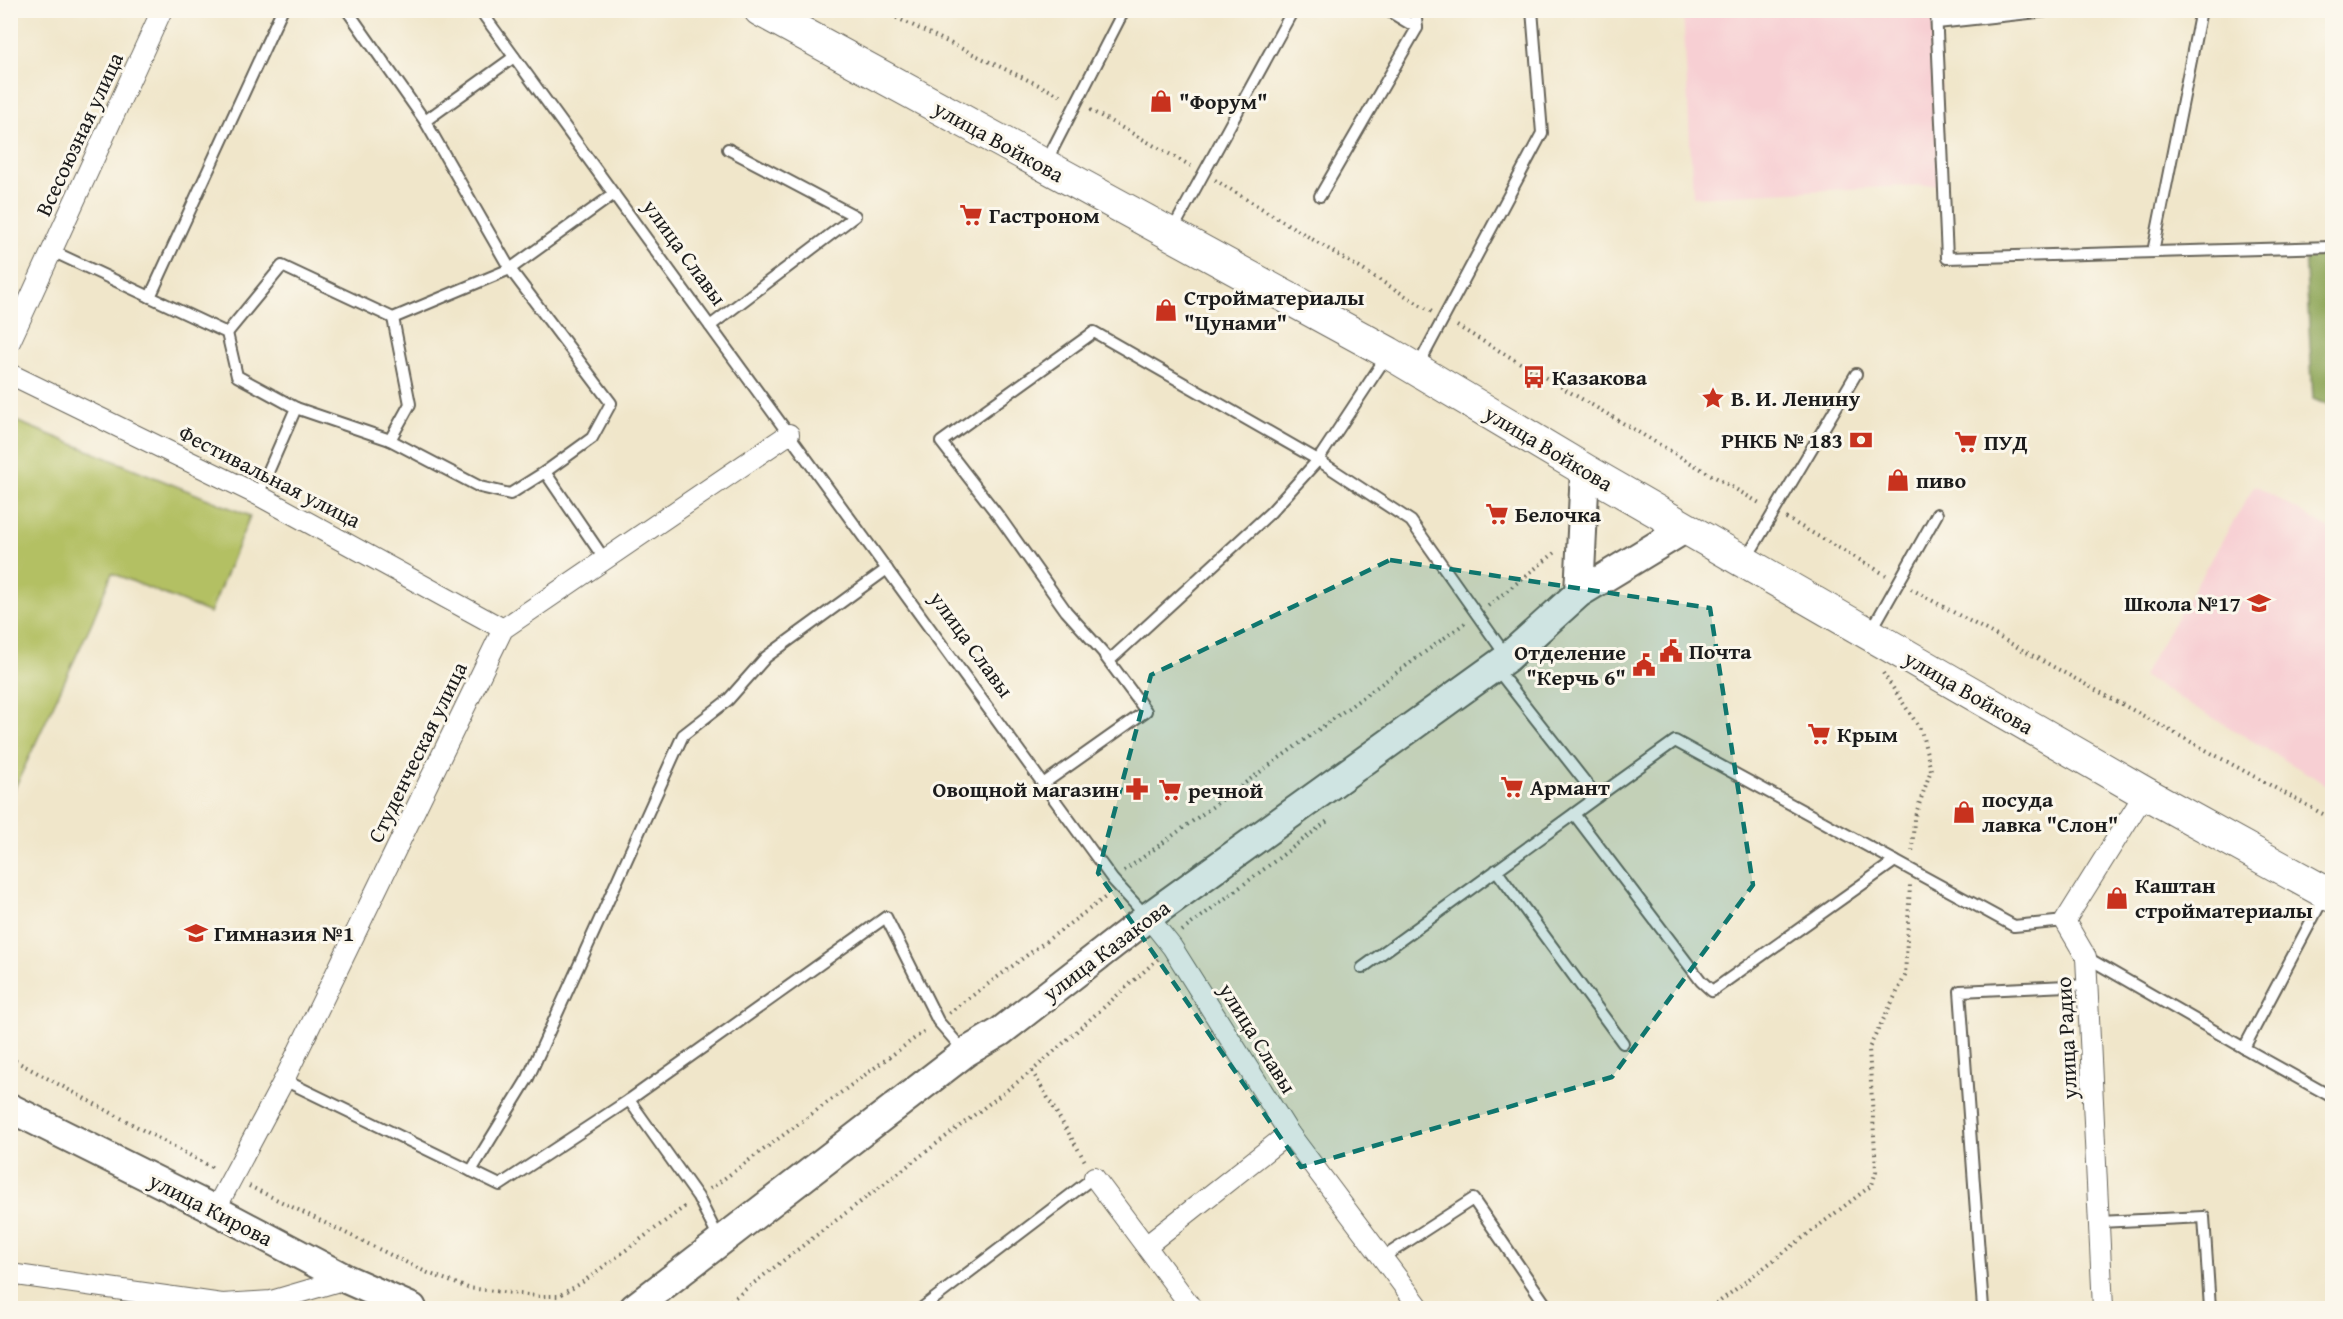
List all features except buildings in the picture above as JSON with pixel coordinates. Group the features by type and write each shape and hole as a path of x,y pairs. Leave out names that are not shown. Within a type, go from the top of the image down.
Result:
{"main road":[{"name":"улица Войкова","path":"760,10 1044,167 1171,233 1389,353 1585,470 2145,793 2330,894"},
{"path":"1579,593 1585,470"},
{"name":"улица Казакова","path":"634,1308 966,1052 1000,1032 1148,917 1501,662 1579,593 1686,528"},
{"name":"улица Кирова","path":"10,1108 215,1210 346,1279 412,1308"}],"street":[{"name":"Всесоюзная улица","path":"10,342 162,10"},
{"name":"Фестивальная улица","path":"10,374 258,495 503,629"},
{"path":"503,629 790,432"},
{"name":"Студенческая улица","path":"215,1210 284,1080 503,629"},
{"path":"2065,921 2145,793"},
{"name":"улица Славы","path":"1148,917 1172,947 1289,1133 1420,1308"},
{"name":"улица Радио","path":"2065,921 2086,957 2103,1308"},
{"path":"1146,1246 1289,1133"},
{"path":"1094,1177 1192,1308"},
{"path":"10,1274 222,1304 271,1301 346,1279"}],"lane":[{"path":"150,297 282,10"},
{"path":"227,333 237,376 296,408 390,440 480,487 510,494 592,438 611,403 510,269 425,121 347,10"},
{"name":"улица Славы","path":"480,10 790,432 1113,880 1148,917"},
{"path":"1044,167 1124,10"},
{"path":"1171,233 1293,10"},
{"path":"1387,10 1417,28"},
{"path":"1320,196 1417,28 1415,10"},
{"path":"1416,369 1542,133 1532,10"},
{"path":"1936,10 1947,258 2332,247"},
{"path":"1937,23 2056,10"},
{"path":"2152,252 2200,10"},
{"path":"425,121 514,57"},
{"path":"710,326 855,216 728,149"},
{"path":"227,333 282,266 393,318 510,269 614,194"},
{"path":"52,251 227,333"},
{"path":"390,440 410,404 393,318"},
{"path":"1389,353 1318,460 1271,512 1110,660 1066,611 941,442 1094,332 1318,460 1411,521 1477,615 1501,662 1597,797"},
{"path":"1744,562 1857,374"},
{"path":"258,495 296,408"},
{"path":"545,471 605,560"},
{"path":"1870,634 1937,514"},
{"path":"471,1171 528,1078 683,735 728,700 766,657 887,569"},
{"path":"1043,784 1146,711 1102,651"},
{"path":"1362,969 1675,741 2014,926 2065,921"},
{"path":"1574,814 1701,981 1712,991 1895,861"},
{"path":"1496,870 1623,1043"},
{"path":"2244,1048 2330,894"},
{"path":"284,1080 500,1185 629,1100 886,917 938,1021 966,1052"},
{"path":"2086,957 2332,1097"},
{"path":"1983,1308 1960,991 2087,985"},
{"path":"629,1100 699,1197 720,1241"},
{"path":"922,1308 1094,1177"},
{"path":"1382,1258 1473,1199 1548,1308"},
{"path":"2099,1222 2204,1217 2210,1308"}],"path":[{"path":"880,10 1075,103 1202,173 1443,318 1773,511 2332,819"},
{"path":"10,1058 232,1178 438,1277 468,1288 537,1296 558,1296 580,1284 1107,896 1113,880 1477,615 1558,551"},
{"path":"1711,1308 1872,1185 1876,1171 1869,1048 1905,976 1914,819 1931,770 1921,730 1882,671"},
{"path":"721,1308 1032,1071 1172,947 1184,928 1337,814"},
{"path":"1032,1071 1094,1177"}],"highlighted area":[{"path":"1390,560 1710,608 1753,885 1612,1077 1301,1167 1098,873 1151,675"}],"shaded area":[{"path":"1683,11 1937,11 1946,184 1693,197"},
{"name":"Школа №17","path":"2255,485 2332,530 2332,788 2142,676"}],"green space":[{"path":"2332,248 2332,407 2313,399 2305,252"},
{"path":"11,419 250,516 210,613 112,573 92,622 11,796"}],"place":[{"name":"\"Форум\"","path":"1161,101"},
{"name":"Гастроном","path":"971,215"},
{"name":"Стройматериалы \"Цунами\"","path":"1166,310"},
{"name":"Казакова","path":"1534,377"},
{"name":"В. И. Ленину","path":"1713,398"},
{"name":"РНКБ № 183","path":"1861,440"},
{"name":"ПУД","path":"1966,442"},
{"name":"пиво","path":"1898,480"},
{"name":"Белочка","path":"1497,514"},
{"name":"Школа №17","path":"2259,603"},
{"name":"Почта","path":"1671,651"},
{"name":"Отделение \"Керчь 6\"","path":"1644,665"},
{"name":"Крым","path":"1819,734"},
{"name":"Армант","path":"1512,787"},
{"name":"Овощной магазин","path":"1137,789"},
{"name":"речной","path":"1170,790"},
{"name":"посуда лавка \"Слон\"","path":"1964,812"},
{"name":"Каштан стройматериалы","path":"2117,898"},
{"name":"Гимназия №1","path":"196,933"}]}
